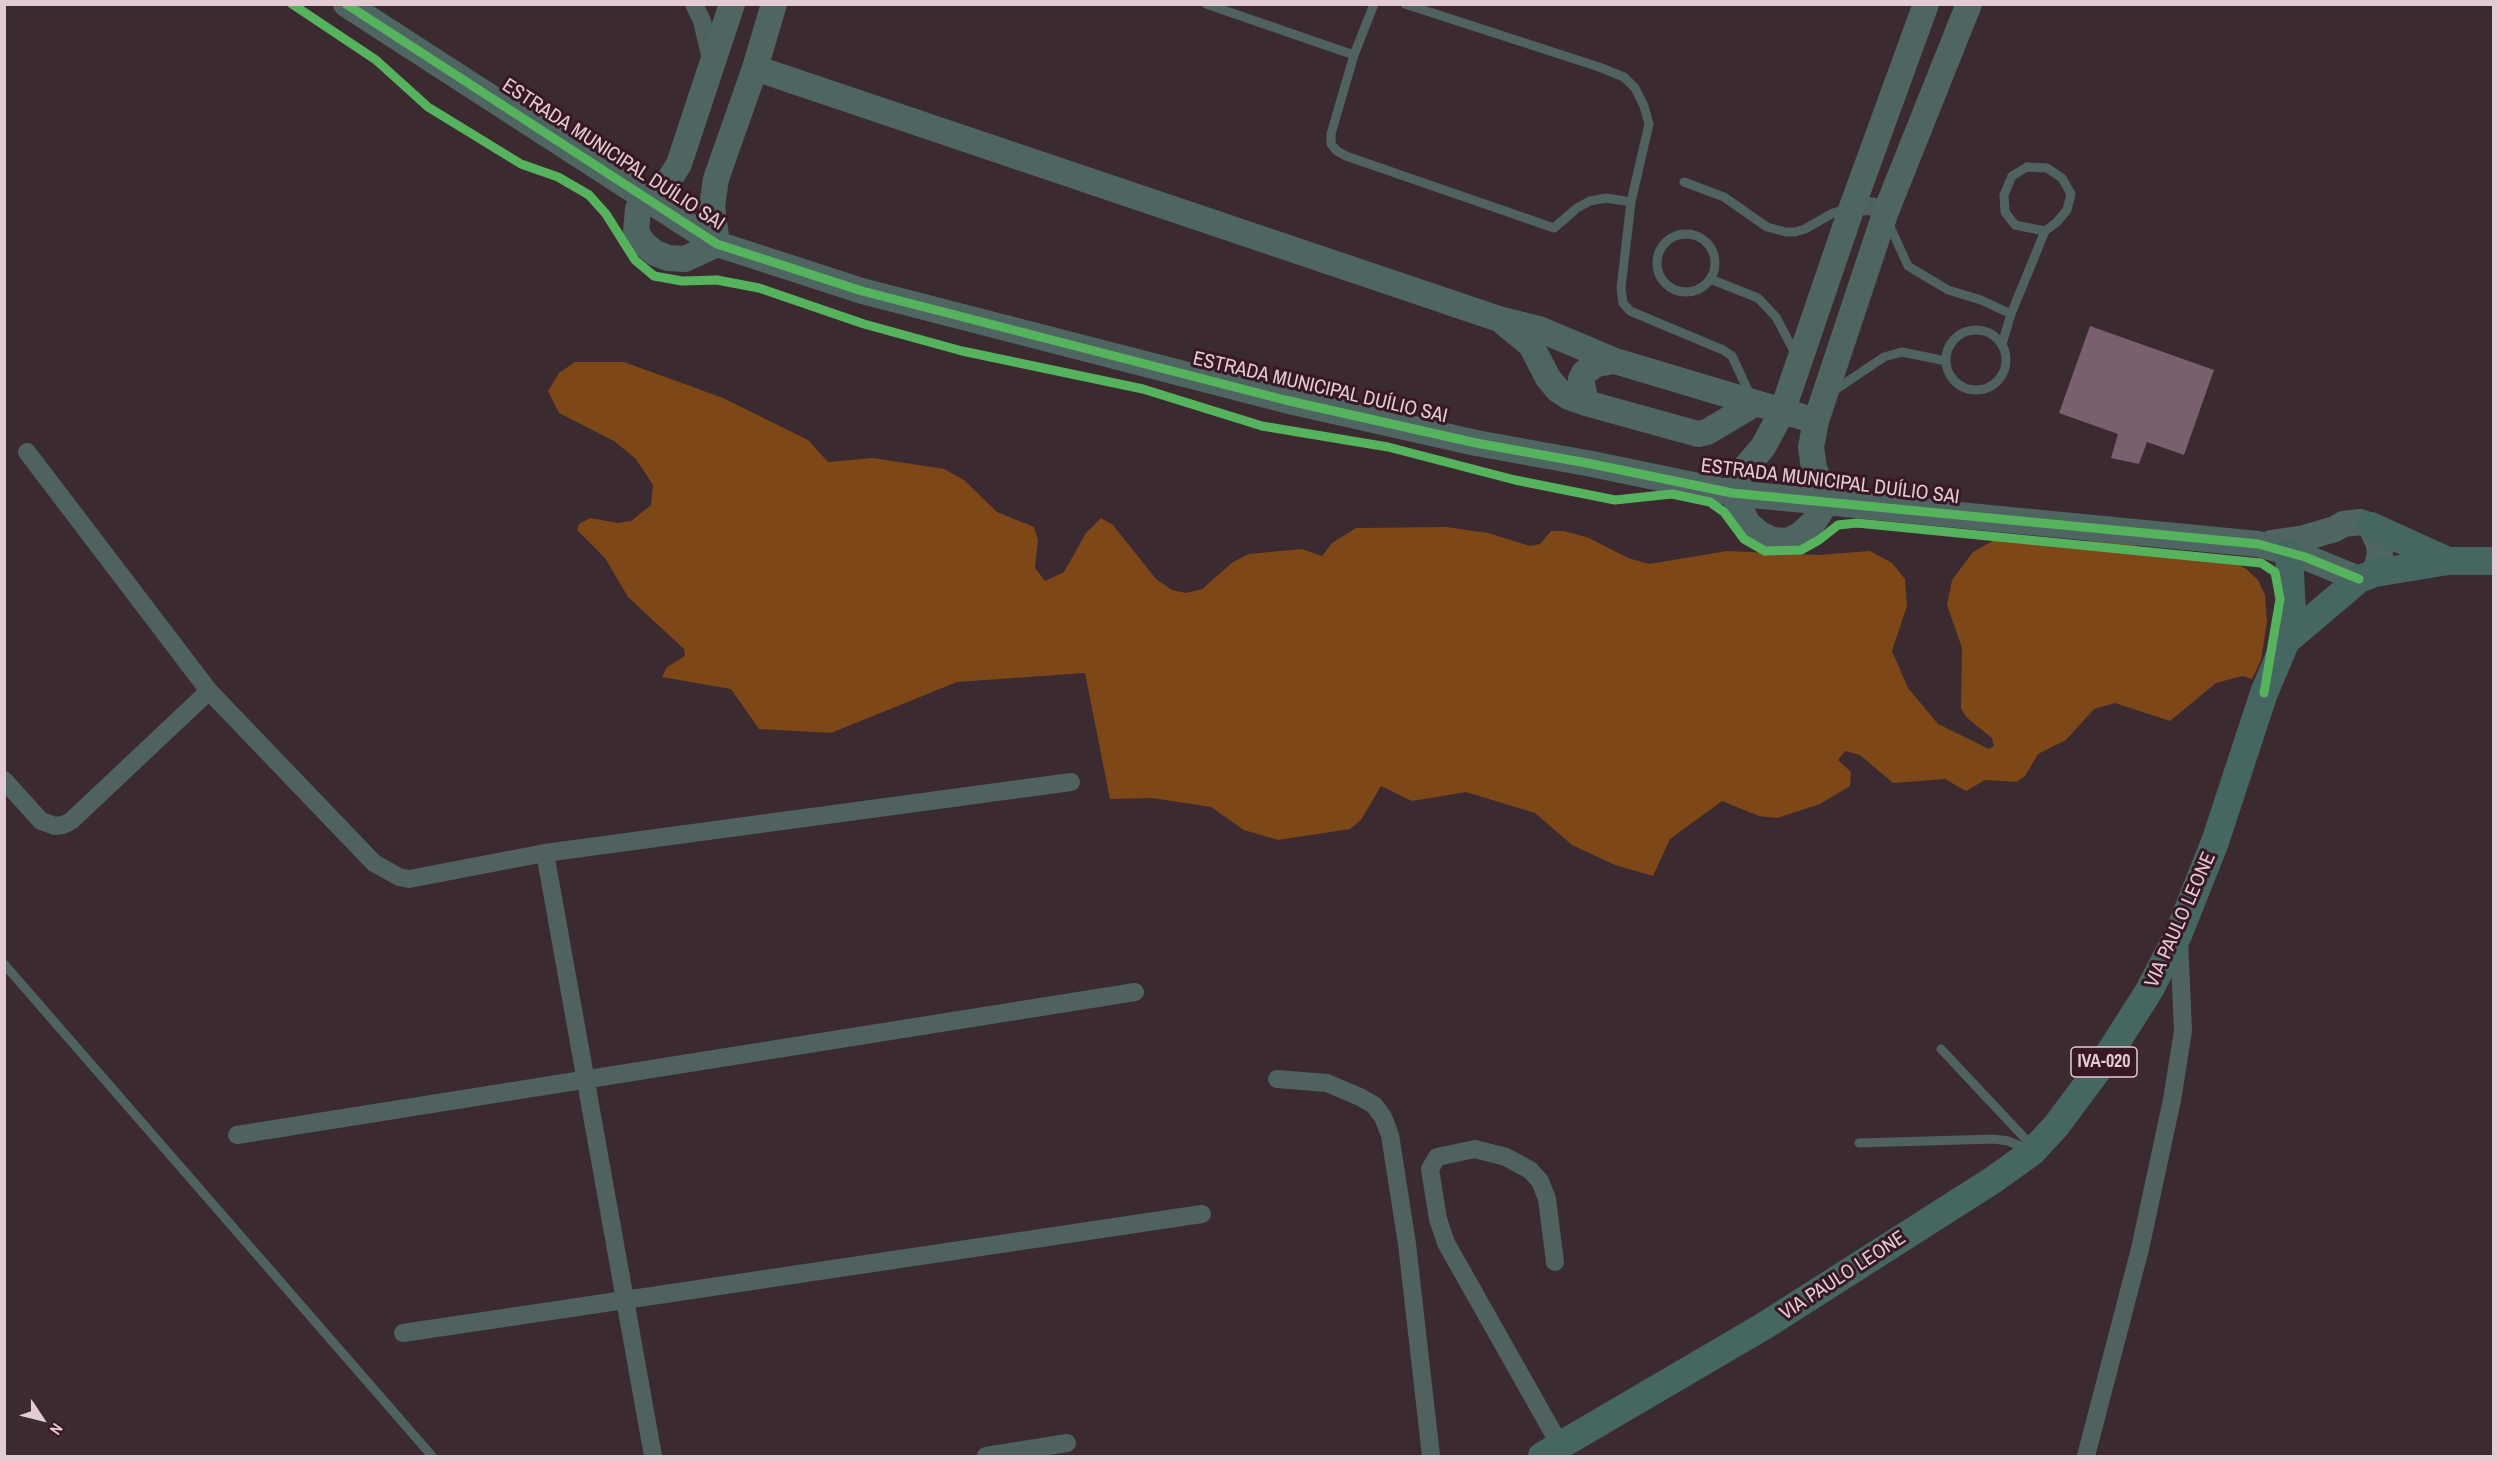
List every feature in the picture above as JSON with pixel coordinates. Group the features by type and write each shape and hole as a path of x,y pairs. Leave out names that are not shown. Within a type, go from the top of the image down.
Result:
{"main road":[{"path":"2371,525 2448,561"},
{"path":"2286,641 2292,612 2289,553"},
{"path":"2367,576 2448,561 2493,561"},
{"name":"VIA PAULO LEONE","path":"1551,1451 1764,1326 1993,1180 2033,1151 2056,1126 2103,1063 2149,991 2178,935 2216,842 2264,693 2286,641 2367,576"}],"street":[{"name":"ESTRADA MUNICIPAL DUÍLIO SAI","path":"346,4 717,244 862,291 1285,400 1476,443 1592,464 1732,494 1827,501 2258,544 2367,576"},
{"path":"694,4 702,21 713,67"},
{"path":"732,4 680,164 666,185 646,199 638,209 636,232 643,243 668,258 685,259 717,244 712,206 716,179 755,68 774,4"},
{"path":"1926,4 1852,207 1782,412 1763,447 1740,474 1732,494 1748,524 1772,540 1787,541 1800,535 1813,523 1827,501 1814,468 1811,447 1816,421 1885,214 1969,4"},
{"path":"755,68 1499,319 1539,329 1615,361 1816,421"},
{"path":"690,133 728,145"},
{"path":"1852,207 1880,208 1885,214"},
{"path":"1499,319 1531,345 1548,378 1558,390 1586,403 1698,434 1707,432 1754,404"},
{"path":"1586,403 1581,379 1584,373 1596,364 1615,361"},
{"path":"1705,387 1723,423"},
{"path":"27,452 209,691 374,863 390,873 409,879 544,853 1071,782"},
{"path":"2258,544 2294,541 2352,522 2371,525 2380,554 2367,576"},
{"path":"2330,566 2329,541 2335,529"},
{"path":"4,780 41,821 55,826 63,825 71,821 209,691"},
{"path":"544,853 652,1456"},
{"path":"2086,1456 2140,1249 2172,1100 2183,1031 2178,935"},
{"path":"237,1135 1135,992"},
{"path":"1277,1079 1327,1083 1360,1096 1374,1105 1383,1117 1390,1135 1409,1256 1431,1456"},
{"path":"1551,1451 1446,1243 1438,1219 1430,1168 1437,1157 1475,1149 1506,1157 1530,1170 1540,1181 1547,1199 1555,1262"},
{"path":"403,1333 1202,1214"},
{"path":"986,1456 1067,1443"}],"lane":[{"path":"1206,4 1354,55"},
{"path":"1374,4 1354,55 1331,134 1331,144 1337,151 1554,228 1577,208 1590,201 1606,198 1631,202"},
{"path":"1405,4 1624,77 1635,88 1644,106 1649,124 1631,202 1621,288 1623,303 1630,310 1732,356 1754,404"},
{"path":"2002,344 1985,331 1974,330 1963,333 1953,340 1947,350 1948,373 1956,383 1967,389 1979,390 1990,387 2000,379 2005,368 2006,357 2002,344 2011,314 2045,231 2067,210 2071,194 2062,178 2047,168 2027,167 2012,176 2004,195 2005,212 2015,225 2045,231"},
{"path":"1684,182 1724,197 1767,227 1786,232 1805,229 1833,213 1852,207"},
{"path":"1885,214 1908,266 1948,290 1981,300 2011,314"},
{"path":"1681,234 1691,234 1702,238 1711,246 1715,257 1715,268 1710,279 1694,291 1684,291 1666,283 1660,274 1658,264 1659,254 1664,245 1671,238 1681,234"},
{"path":"1710,279 1758,298 1776,317 1799,360"},
{"path":"1825,396 1884,357 1902,352 1946,361"},
{"path":"4,964 432,1456"},
{"path":"1941,1048 2033,1151"},
{"path":"1859,1143 1994,1139 2017,1144 2033,1151"}],"shaded area":[{"path":"575,362 624,362 723,398 808,440 828,462 873,458 944,469 964,480 997,512 1034,527 1038,540 1035,568 1045,581 1064,572 1086,533 1101,518 1113,525 1156,579 1172,590 1186,593 1202,589 1233,562 1249,554 1302,549 1322,556 1332,543 1356,528 1446,527 1488,533 1530,546 1540,544 1551,531 1564,531 1589,538 1628,558 1649,564 1727,551 1818,555 1870,551 1892,563 1905,579 1907,606 1892,651 1908,688 1938,724 1989,749 1994,746 1992,738 1966,717 1961,708 1962,648 1947,605 1952,580 1973,552 1996,539 2122,542 2165,554 2225,559 2245,568 2258,580 2265,595 2267,622 2261,660 2252,679 2242,676 2216,683 2170,721 2115,703 2094,709 2066,740 2038,754 2025,776 2016,782 1985,780 1966,791 1945,779 1893,783 1860,755 1845,751 1838,760 1851,772 1850,786 1820,804 1777,818 1759,816 1722,801 1670,839 1653,876 1615,865 1572,845 1535,813 1466,792 1412,801 1381,786 1361,820 1350,829 1278,840 1244,830 1211,807 1152,798 1110,799 1085,673 957,682 831,733 759,729 731,689 662,677 667,667 685,656 684,649 628,597 605,558 577,530 579,524 590,518 618,523 631,521 651,505 653,485 636,459 614,441 559,413 548,391 559,373"}],"building":[{"path":"2090,326 2214,370 2184,455 2147,442 2139,464 2111,458 2118,434 2059,413"}],"cycle path":[{"path":"292,4 376,60 428,107 521,164 558,177 589,195 606,214 635,260 654,276 682,281 717,280 759,288 864,324 962,351 1143,389 1262,426 1388,447 1515,480 1615,500 1672,494 1710,502 1724,512 1744,539 1765,551 1801,550 1838,525 1857,523 2261,563 2275,572 2280,599 2264,693"},
{"path":"346,4 717,244 862,291 1285,400 1476,443 1732,493 2258,544 2305,557 2359,579"}]}
